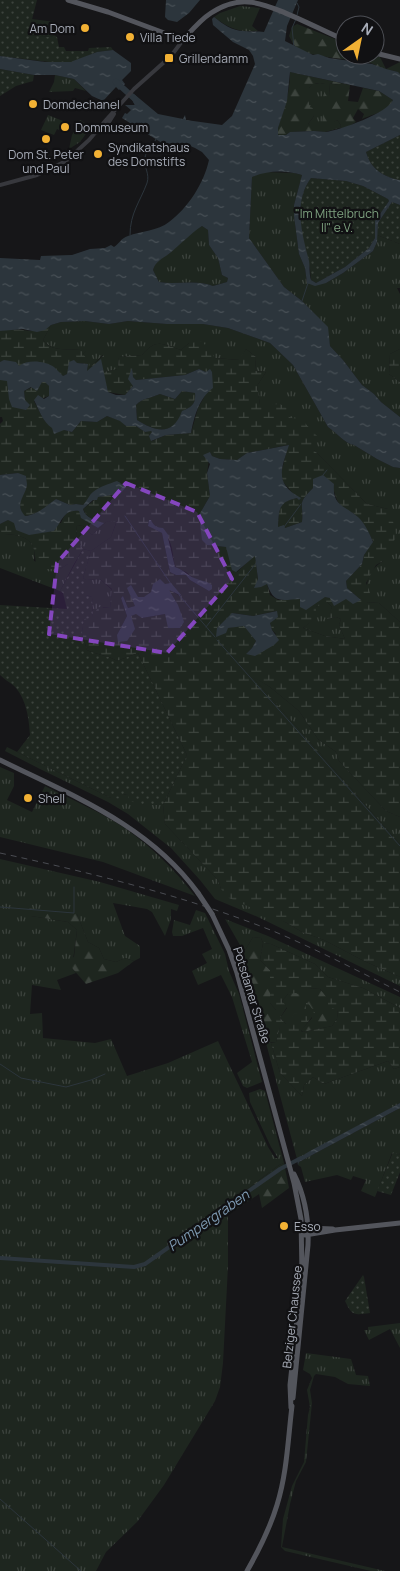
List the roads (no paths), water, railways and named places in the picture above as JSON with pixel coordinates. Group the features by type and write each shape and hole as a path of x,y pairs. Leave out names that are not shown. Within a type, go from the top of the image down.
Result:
{"main road":[{"path":"68,0 108,12 183,40 207,16 220,7 232,3 248,2 271,8 335,36"},
{"path":"385,56 400,60"},
{"name":"Potsdamer Straße","path":"0,760 127,825 163,853 188,879 212,914 229,950 237,973 290,1168 304,1234"},
{"name":"Potsdamer Straße","path":"290,1168 300,1186 308,1228"},
{"path":"304,1234 400,1223"},
{"path":"304,1234 308,1228 335,1230"},
{"name":"Belziger Chaussee","path":"247,1571 272,1522 283,1480 291,1408 290,1386 302,1277 304,1234"}],"street":[{"path":"0,185 29,178 66,161 94,134 134,89 171,56 183,40"}],"water":[{"path":"166,0 200,0 189,13 177,22 168,20 165,17"},
{"path":"278,0 298,0 287,26 285,41 313,55 318,54 335,59 335,65 375,65 400,74 400,135 366,152 374,168 388,177 400,180 400,205 392,202 378,223 377,242 373,251 326,283 315,286 307,283 305,268 299,254 294,216 294,205 302,175 290,172 271,172 252,177 249,238 284,287 302,301 328,327 330,346 362,385 400,417 400,468 393,467 347,442 328,427 293,365 270,343 228,328 203,324 128,321 109,324 85,321 61,322 37,332 23,329 0,331 0,258 40,260 41,256 72,255 111,245 114,247 126,237 165,225 183,210 199,186 209,160 202,152 188,145 162,143 122,118 125,113 127,114 131,110 125,105 135,105 131,98 134,94 158,114 183,119 185,115 186,120 222,125 232,116 255,64 249,50 233,42 213,25 212,19 214,17 224,25 236,30 264,32","holes":["290,72 379,91 393,100 382,110 363,120 326,132 290,132 286,135 278,135 278,128 287,101","311,178 346,181 363,186 389,201 375,221 375,238 369,248 345,267 316,283 310,278 309,261 301,218 302,197 305,187","202,226 208,230 209,245 218,258 222,275 228,278 227,282 213,286 194,282 159,282 153,270 156,264"]},
{"path":"113,50 131,63 131,71 122,80 125,84 119,90 116,87 103,101 92,96 74,79 0,69 0,56 45,62 72,62 97,52"},
{"path":"101,359 108,392 116,395 125,395 133,386 128,379 132,368 133,377 136,380 185,375 199,369 206,372 210,369 212,372 213,388 201,402 191,433 166,435 151,441 149,436 151,431 145,432 136,426 126,426 120,421 107,416 97,422 81,421 72,432 64,430 54,434 52,428 41,416 34,400 38,395 44,399 49,396 49,386 42,382 37,391 31,387 24,391 25,400 30,405 26,410 12,407 7,381 0,380 0,362 4,360 16,362 19,366 27,362 41,362 54,367 63,376 67,374 69,362 74,360 77,363 88,364 87,371","holes":["182,391 195,393 193,405 182,411 174,425 169,428 157,429 137,420 136,405 144,399 160,394 175,399"]},
{"path":"289,445 282,469 283,481 292,492 301,498 283,504 279,511 278,527 284,525 285,528 302,522 304,498 313,488 313,479 323,475 334,484 337,501 360,519 372,539 373,542 364,555 362,564 346,581 347,588 361,600 353,604 346,599 334,606 330,598 325,597 306,610 300,607 300,599 276,598 272,595 267,584 254,588 258,579 255,556 236,572 232,570 226,547 207,545 202,540 199,515 210,496 207,473 210,464 203,455 210,452 212,456 220,459 237,460 247,453"},
{"path":"18,473 26,476 27,485 20,504 20,508 25,516 37,512 56,499 70,505 83,505 96,490 117,481 126,487 120,494 98,497 97,500 93,500 83,509 88,517 104,523 98,528 81,518 79,511 74,511 64,516 54,531 29,535 16,530 14,523 8,520 0,524 0,475"},
{"path":"149,520 157,527 163,528 169,536 175,567 194,578 210,583 212,589 209,591 190,580 186,575 176,575 170,572 162,533 148,526"},
{"path":"160,579 165,584 171,583 182,596 169,590 178,605 184,622 180,628 168,628 165,614 142,618 136,614 131,616 135,629 127,641 118,642 117,635 127,616 121,598 123,596 128,608 135,606 127,588 131,585 138,597 144,597 151,592 153,584"},
{"path":"277,611 278,617 270,623 272,630 279,640 255,656 246,654 256,641 244,626 228,628 226,633 216,637 217,628 232,613 253,616"},
{"path":"400,1103 400,1108 299,1162 298,1165 297,1159 310,1151"}],"waterway":[{"path":"297,3 299,7 297,15"},
{"path":"294,47 292,28 296,19"},
{"path":"116,82 137,103"},
{"path":"130,235 134,214 148,180 145,156 156,139"},
{"path":"302,301 308,283"},
{"path":"323,475 327,470"},
{"path":"284,527 301,504"},
{"path":"125,516 171,584"},
{"path":"206,627 257,562"},
{"path":"179,595 215,637"},
{"path":"217,640 400,846"},
{"path":"0,907 74,913 74,887"},
{"path":"0,1064 21,1078 66,1087 105,1074"},
{"name":"Pumpergraben","path":"0,1258 134,1267 145,1264 280,1169 301,1158"},
{"path":"0,1499 81,1571"}],"railway":[{"path":"0,853 138,886 240,918 305,945 400,992"}],"place":[{"name":"Am Dom","path":"85,28"},
{"name":"Villa Tiede","path":"130,37"},
{"name":"Grillendamm","path":"169,58"},
{"name":"Domdechanel","path":"33,104"},
{"name":"Dommuseum","path":"65,127"},
{"name":"Dom St. Peter und Paul","path":"46,139"},
{"name":"Syndikatshaus des Domstifts","path":"98,154"},
{"name":"Shell","path":"28,798"},
{"name":"Esso","path":"284,1226"}],"park label":[{"name":"\"Im Mittelbruch II\" e.V.","path":"337,220"}]}
